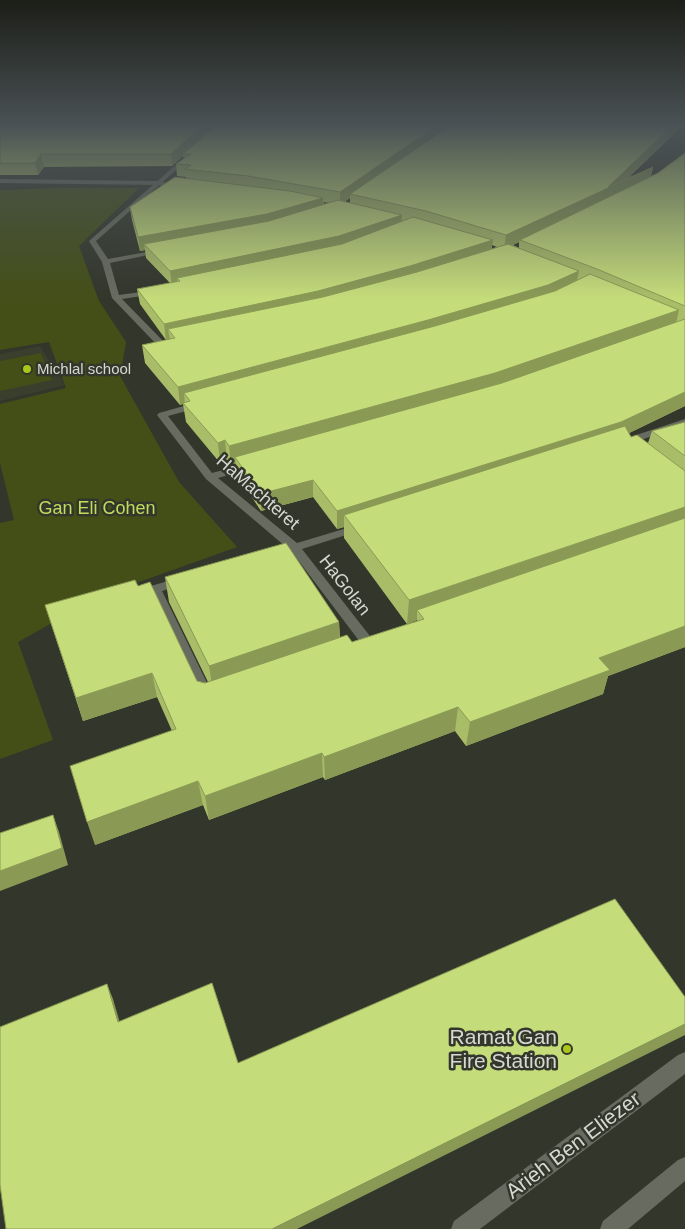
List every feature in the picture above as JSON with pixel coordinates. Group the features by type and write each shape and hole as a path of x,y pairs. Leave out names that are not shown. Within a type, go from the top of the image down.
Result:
{"street":[{"path":"156,184 92,242 106,262 116,298 162,345 180,341"},
{"path":"168,184 187,187"},
{"path":"106,262 176,248"},
{"path":"116,298 163,291"},
{"name":"HaMachteret","path":"210,402 162,415 210,477 294,548"},
{"path":"622,446 685,422"},
{"path":"210,477 267,461"},
{"name":"HaGolan","path":"267,556 370,524"},
{"name":"HaGolan","path":"294,548 368,643"},
{"path":"192,578 155,589 213,698"},
{"name":"Arieh Ben Eliezer","path":"462,1229 685,1062"},
{"path":"611,1229 685,1167"}],"shaded area":[{"name":"Michlal school","path":"40,346 65,385 0,401 0,354"}],"green space":[{"name":"Gan Eli Cohen","path":"139,188 79,246 99,301 126,342 120,376 179,482 237,547 100,596 18,642 53,740 0,759 0,523 14,520 0,463 0,404 66,388 49,342 0,350 0,190"},
{"path":"41,353 52,380 0,391 0,361"}],"building":[{"path":"164,184 235,184 290,191 323,198 267,214 138,237 130,207"},
{"path":"296,184 351,184 340,192"},
{"path":"364,184 611,184 608,187 616,184 506,235 426,211 350,194"},
{"path":"635,184 685,184 685,306 597,269 520,240"},
{"path":"338,200 402,215 339,236 170,271 144,244 269,221"},
{"path":"413,217 493,240 410,266 318,291 164,324 137,289 180,281 177,278 342,244"},
{"path":"508,244 579,271 548,285 428,320 178,387 142,345 175,338 168,329 323,297 417,272"},
{"path":"590,274 679,310 495,373 229,446 225,440 218,443 183,403 190,401 184,393 435,326 555,291"},
{"path":"685,319 685,392 621,422 337,511 313,480 260,494 235,457 502,383"},
{"path":"685,422 685,456 652,431"},
{"path":"625,426 631,437 637,435 685,471 685,507 409,600 344,515"},
{"path":"685,518 685,626 599,658 610,670 470,722 458,707 324,757 322,753 205,796 198,781 87,822 70,766 176,729 152,673 76,698 45,605 135,580 138,586 150,582 197,681 205,683 347,635 352,642 424,619 417,610"},
{"path":"286,543 339,622 209,666 165,577"},
{"path":"53,815 62,848 0,871 0,833"},
{"path":"615,899 685,997 685,1024 272,1229 6,1229 0,1185 0,1027 107,984 118,1022 212,983 238,1063"}],"place":[{"name":"Michlal school","path":"27,369"},
{"name":"Ramat Gan Fire Station","path":"567,1049"}]}
